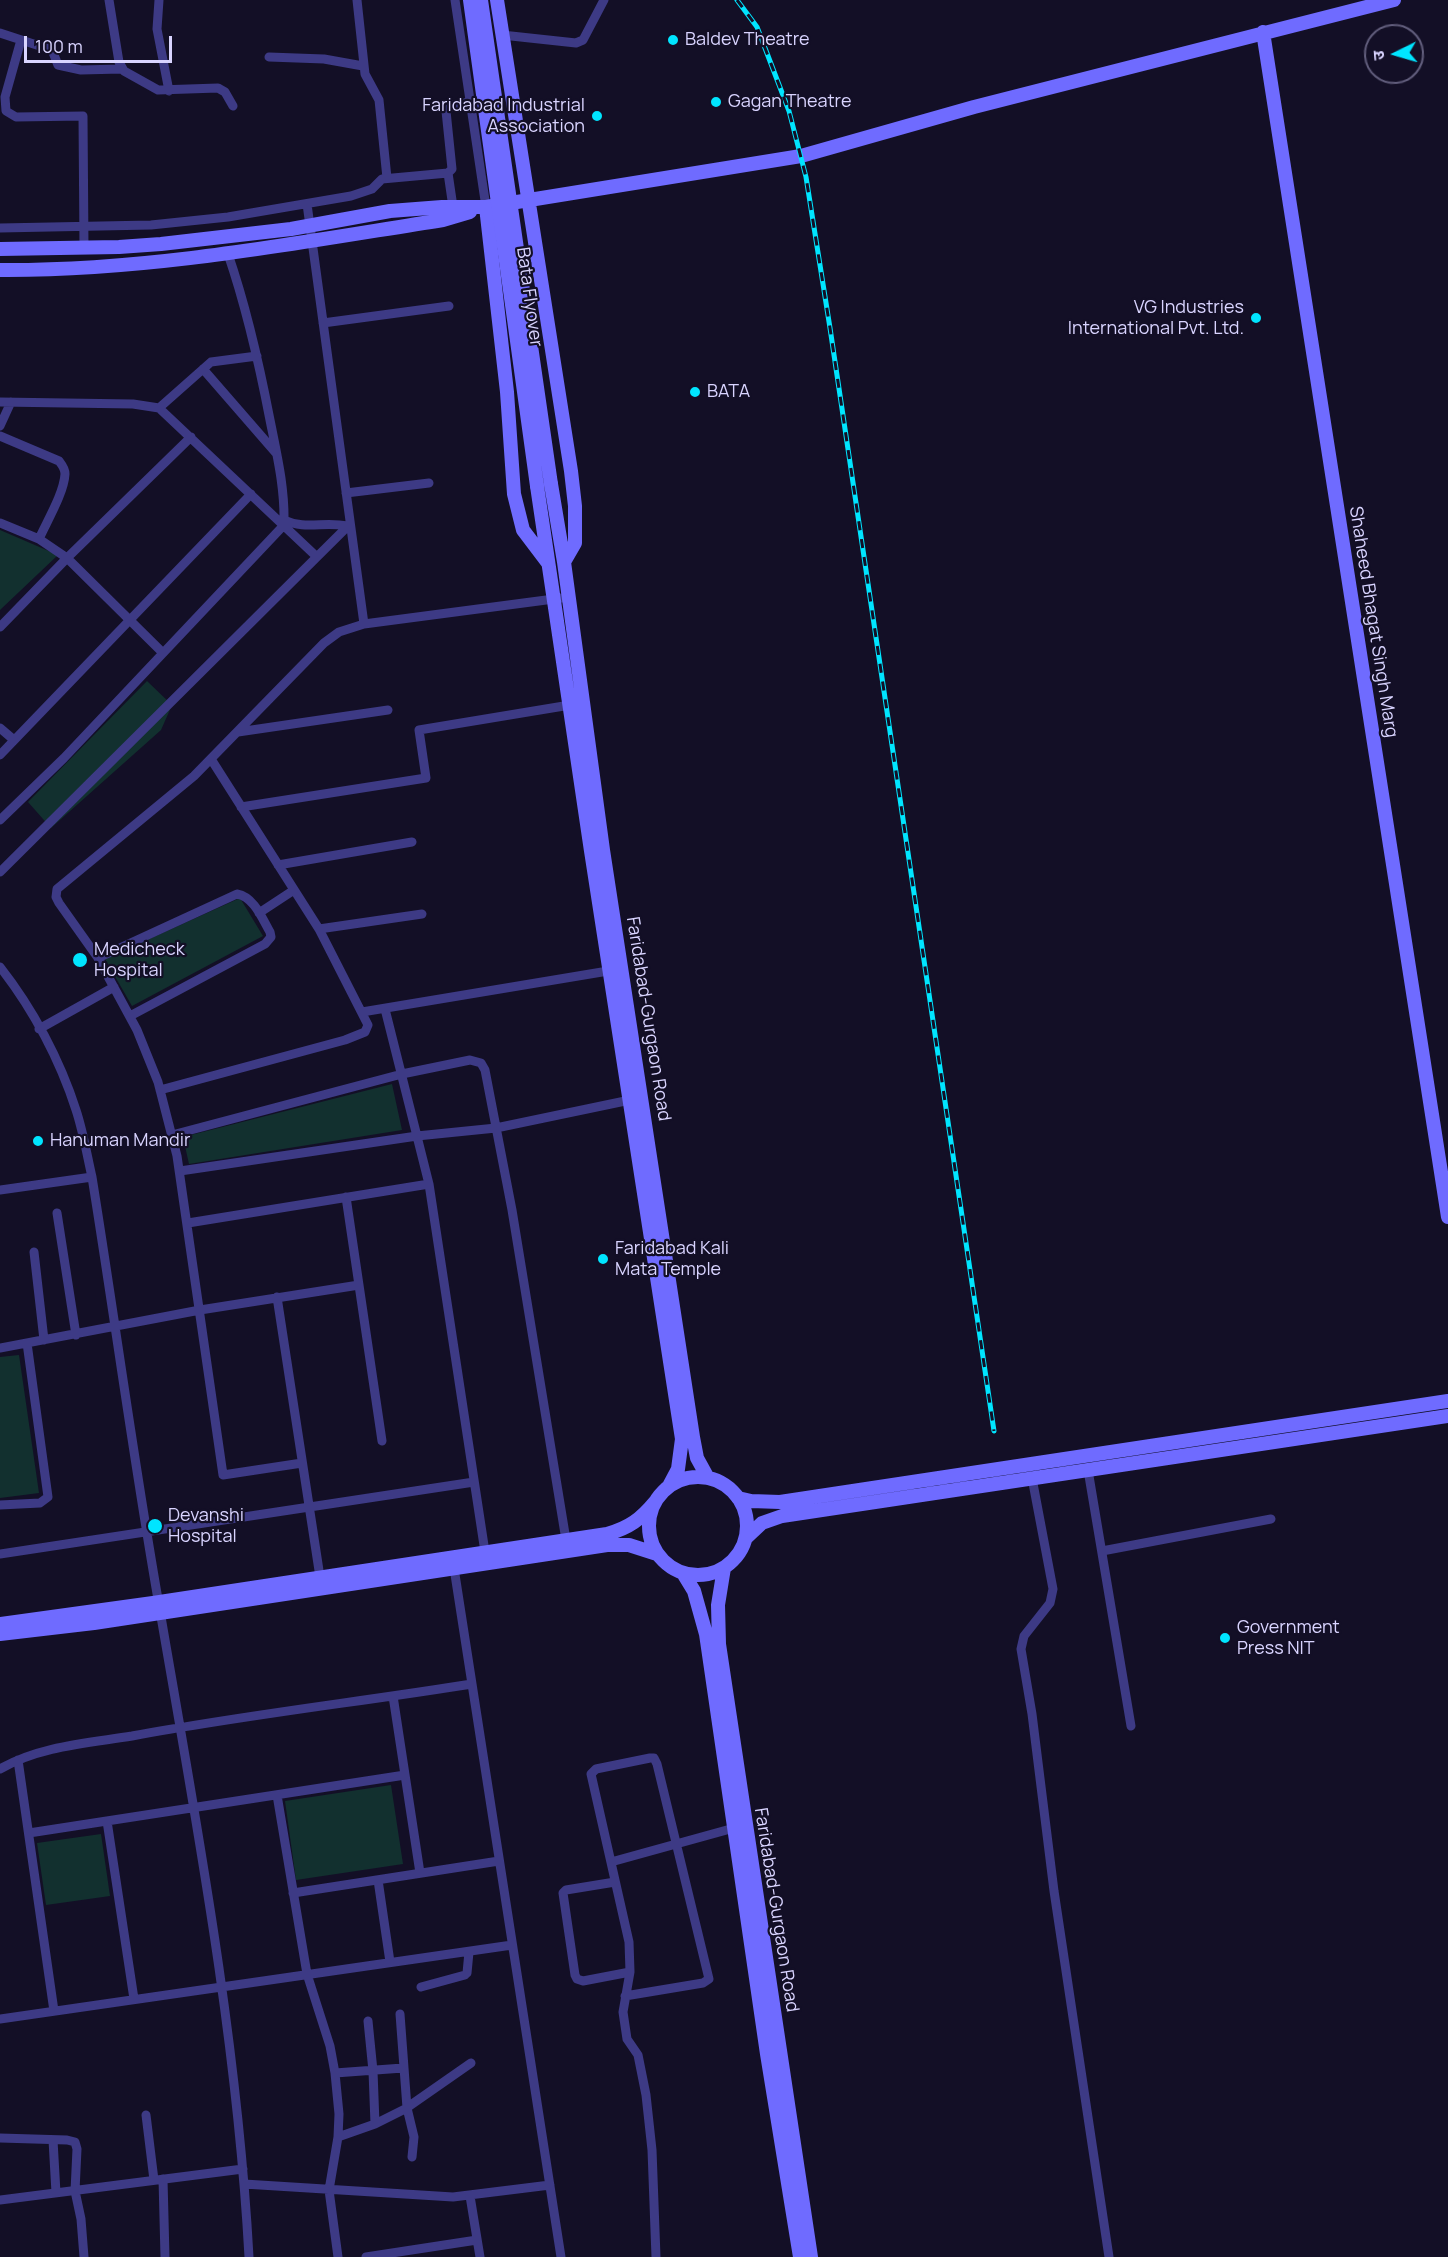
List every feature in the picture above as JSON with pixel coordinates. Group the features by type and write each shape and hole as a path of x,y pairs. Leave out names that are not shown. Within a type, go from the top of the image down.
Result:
{"street":[{"path":"109,0 121,69"},
{"path":"159,0 157,29 169,91"},
{"path":"357,0 363,66 379,100 387,178"},
{"path":"455,0 486,207 507,392 514,494 523,530 549,564"},
{"name":"Bata Flyover","path":"470,0 544,485 564,562"},
{"name":"Bata Flyover","path":"481,0 544,485 549,564 555,599"},
{"path":"497,0 575,506 575,543 564,562"},
{"path":"502,34 576,43 583,40 604,0"},
{"path":"0,270 121,266 228,254 443,220 486,207 801,156 974,107 1394,0"},
{"name":"Shaheed Bhagat Singh Marg","path":"1263,32 1448,1217"},
{"path":"0,33 52,50 58,65 81,70 121,69 147,86 158,90 218,88 225,92 233,106"},
{"path":"21,40 5,97 4,106 9,115 16,117 83,116 84,248"},
{"path":"269,57 324,59 363,66"},
{"path":"0,228 150,225 255,213 351,196 372,189 387,178 448,172 452,169 447,111 453,105 470,102"},
{"path":"448,172 453,207"},
{"path":"307,204 364,624"},
{"path":"0,249 161,244 310,225 390,211 486,207"},
{"path":"0,820 64,758 284,522 279,456 245,303 228,254"},
{"path":"323,323 448,306"},
{"path":"159,408 211,362 257,356"},
{"path":"203,369 279,456"},
{"path":"0,402 133,404 159,408 284,522 317,557"},
{"path":"0,426 11,402"},
{"path":"0,436 59,460 64,466 62,487 39,539"},
{"path":"0,627 191,437"},
{"path":"346,493 429,483"},
{"path":"0,755 251,494"},
{"path":"284,522 300,526 349,525"},
{"path":"0,523 39,539 67,558 164,653"},
{"path":"0,872 349,525"},
{"name":"Faridabad-Gurgaon Road","path":"564,562 603,850 630,1100 681,1439 678,1469 669,1486"},
{"path":"302,1463 223,1475 180,1171 160,1090 130,1016 98,958 59,903 56,897 57,889 194,776 324,643 339,632 364,624 569,597"},
{"name":"Faridabad-Gurgaon Road","path":"555,599 570,705 693,1437 697,1458 708,1478"},
{"path":"241,807 426,778 419,730 570,705"},
{"path":"238,732 388,710"},
{"path":"0,728 14,740"},
{"path":"160,1090 345,1040 365,1032 368,1025 319,929 211,759"},
{"path":"278,865 412,842"},
{"path":"259,914 294,890"},
{"path":"98,958 237,894 247,897 270,932 271,937 265,944 130,1016"},
{"path":"319,929 422,914"},
{"path":"0,967 13,984 63,1075 77,1112 92,1177 147,1533 193,1808 232,2068 243,2169 249,2257"},
{"path":"362,1012 616,969"},
{"path":"39,1029 114,987"},
{"path":"385,1009 429,1184 485,1552"},
{"path":"172,1135 402,1074 470,1060 481,1063 485,1070 512,1210 566,1540"},
{"path":"180,1171 417,1136 496,1128 630,1100"},
{"path":"0,1190 92,1177"},
{"path":"188,1223 429,1184"},
{"path":"346,1197 382,1441"},
{"path":"57,1213 76,1335"},
{"path":"34,1252 44,1340"},
{"path":"0,1348 200,1310 359,1285"},
{"path":"277,1298 320,1577"},
{"path":"0,1505 40,1503 48,1497 27,1343"},
{"path":"738,1498 752,1502 780,1502 1448,1401"},
{"path":"655,1502 649,1517 649,1536 657,1554 670,1568 687,1575 707,1575 724,1568 739,1554 746,1538 762,1523 782,1516 1448,1416"},
{"path":"1088,1470 1131,1726"},
{"path":"0,1634 320,1577 607,1534 636,1523 669,1486 688,1478 708,1478 725,1485 738,1498 746,1516 746,1538"},
{"path":"1032,1479 1053,1589 1050,1603 1024,1636 1022,1657 1032,1714 1053,1891 1109,2257"},
{"path":"0,1554 474,1482"},
{"path":"1102,1551 1271,1519"},
{"path":"0,1624 159,1607 608,1545 629,1545 657,1554"},
{"path":"454,1568 561,2257"},
{"name":"Faridabad-Gurgaon Road","path":"724,1568 718,1605 719,1644 811,2257"},
{"name":"Faridabad-Gurgaon Road","path":"683,1573 694,1591 706,1634 799,2254"},
{"path":"0,1769 18,1760 66,1747 179,1727 472,1684"},
{"path":"393,1696 420,1874"},
{"path":"625,1996 702,1983 709,1979 654,1758 596,1769 592,1771 591,1779 629,1942 630,1972 625,1996 623,2012 625,2032 638,2055 646,2095 652,2150 656,2257"},
{"path":"18,1760 54,2011"},
{"path":"29,1833 405,1775"},
{"path":"277,1795 307,1974 330,2046 335,2073 339,2114 338,2137 329,2190 338,2257"},
{"path":"107,1821 134,1999"},
{"path":"611,1862 734,1828"},
{"path":"293,1893 499,1861"},
{"path":"378,1880 390,1962"},
{"path":"615,1882 566,1890 563,1893 573,1964 575,1975 580,1981 630,1972"},
{"path":"0,2019 512,1946"},
{"path":"421,1987 466,1974 469,1952"},
{"path":"400,2014 406,2108 414,2137 412,2157"},
{"path":"368,2021 375,2124"},
{"path":"338,2137 375,2124 406,2108 471,2063"},
{"path":"335,2073 403,2068"},
{"path":"146,2115 158,2180 165,2257"},
{"path":"0,2139 75,2142 75,2191 84,2257"},
{"path":"53,2140 56,2193"},
{"path":"0,2200 243,2169"},
{"path":"244,2184 441,2197 470,2196 550,2185"},
{"path":"470,2196 480,2257"},
{"path":"366,2257 477,2241"}],"green space":[{"path":"0,530 58,555 0,610"},
{"path":"147,681 172,705 161,730 51,828 28,802"},
{"path":"240,898 263,936 132,1006 105,959"},
{"path":"392,1084 402,1130 189,1164 183,1137"},
{"path":"19,1355 39,1493 0,1498 0,1357"},
{"path":"391,1785 403,1864 296,1880 285,1801"},
{"path":"101,1834 110,1896 46,1905 37,1843"}],"railway":[{"path":"737,0 757,27 789,111 806,177 994,1431"}],"place":[{"name":"Baldev Theatre","path":"673,40"},
{"name":"Gagan Theatre","path":"716,102"},
{"name":"Faridabad Industrial Association","path":"597,116"},
{"name":"VG Industries International Pvt. Ltd.","path":"1256,318"},
{"name":"BATA","path":"695,392"},
{"name":"Medicheck Hospital","path":"80,960"},
{"name":"Hanuman Mandir","path":"38,1141"},
{"name":"Faridabad Kali Mata Temple","path":"603,1259"},
{"name":"Devanshi Hospital","path":"155,1526"},
{"name":"Government Press NIT","path":"1225,1638"}]}
